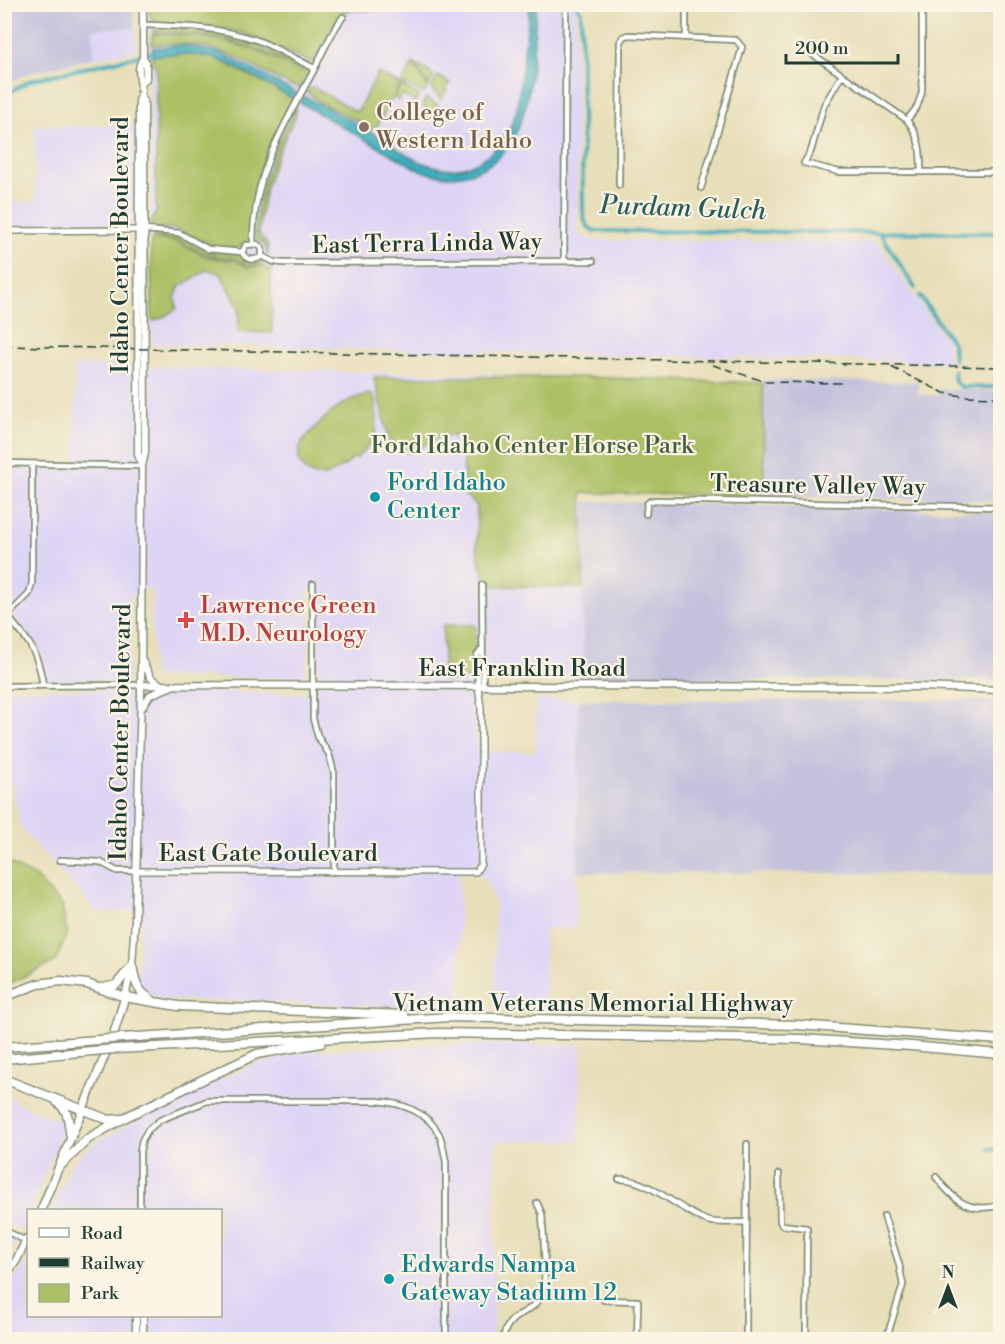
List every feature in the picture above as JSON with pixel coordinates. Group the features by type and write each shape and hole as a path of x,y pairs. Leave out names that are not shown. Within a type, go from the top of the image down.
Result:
{"highway":[{"path":"4,997 38,984 60,981 106,988 116,985 132,966"},
{"path":"132,966 139,990 160,1004"},
{"path":"99,987 125,997 160,1004 226,1009 450,1017"},
{"name":"Vietnam Veterans Memorial Highway","path":"4,1047 450,1017 799,1025 1000,1040"},
{"name":"Vietnam Veterans Memorial Highway","path":"4,1059 114,1049 439,1033 801,1039 1000,1054"},
{"path":"59,1167 89,1138 124,1118 257,1054 363,1036"},
{"path":"4,1078 109,1120 124,1118"},
{"path":"50,1097 64,1107 71,1137"}],"main road":[{"name":"Idaho Center Boulevard","path":"125,997 135,940 141,685 142,466 145,453 141,230 144,101 141,96 142,83 140,80 140,62 143,54 143,4"},
{"path":"141,656 151,678 163,685"},
{"name":"East Franklin Road","path":"141,685 312,685 480,689 921,687 1000,690"},
{"path":"140,710 150,695 173,685"},
{"path":"41,1209 113,1036 125,997"},
{"path":"4,1277 27,1242"},
{"path":"136,1317 136,1340"},
{"path":"143,1317 143,1340"}],"street":[{"path":"564,261 566,4"},
{"path":"686,4 686,37"},
{"path":"907,120 917,107 922,92 922,4"},
{"path":"253,243 259,183 271,151 343,17"},
{"path":"143,25 191,26 239,35 278,49 314,68"},
{"path":"619,185 620,42 623,37 628,35 736,40 742,47 701,188"},
{"path":"802,49 907,120 920,144 921,172"},
{"path":"842,75 824,105 804,163 839,172 1000,172"},
{"path":"4,231 141,230 179,233 208,249 242,252 248,259 262,256 262,248 253,243 246,245 242,252"},
{"name":"East Terra Linda Way","path":"262,256 274,262 283,263 593,261"},
{"path":"4,463 142,466"},
{"path":"32,464 32,583 30,594 6,614 30,643 35,653 43,685"},
{"name":"Treasure Valley Way","path":"646,514 647,504 655,500 1000,507"},
{"path":"313,584 314,724 318,737 329,754 334,773 334,872"},
{"path":"480,689 477,655 481,650 482,585"},
{"name":"East Franklin Road","path":"4,686 141,685"},
{"name":"East Gate Boulevard","path":"60,860 100,862 117,871 472,873 478,871 481,864 480,689"},
{"path":"140,1209 140,1151 142,1140 148,1130 160,1120 207,1101 380,1101 391,1102 419,1113 433,1125 440,1135 446,1162 446,1340"},
{"path":"746,1340 747,1144"},
{"path":"779,1174 782,1225 807,1228 806,1340"},
{"path":"936,1177 949,1194 961,1203 975,1208 991,1208 1000,1205"},
{"path":"620,1179 642,1185 711,1222 746,1222"},
{"path":"503,1340 510,1320 532,1307 543,1293 542,1214 537,1203"},
{"path":"884,1216 903,1285 886,1340"},
{"path":"4,1230 27,1240"},
{"path":"604,1300 638,1301 637,1340"}],"shaded area":[{"path":"12,5 134,5 134,28 93,29 93,58 29,73 12,82"},
{"name":"College of Western Idaho","path":"150,5 576,5 577,232 589,240 877,242 948,344 949,362 152,344"},
{"path":"93,28 136,28 136,50 93,58"},
{"path":"35,126 136,126 135,223 131,225 5,227 5,202 36,202"},
{"path":"5,364 8,364 8,458 4,458"},
{"path":"75,365 581,377 584,679 476,679 477,752 536,752 536,700 578,700 576,928 545,928 545,1008 495,1008 495,902 488,883 473,868 459,869 460,1008 164,999 148,994 140,985 138,974 142,911 97,912 21,828 5,748 5,688 319,694 318,589 307,589 310,635 305,677 157,677 153,672 152,588 130,596 129,681 48,682 36,644 5,607 4,467 75,468"},
{"path":"763,380 918,382 918,395 939,395 939,389 1000,391 1000,501 764,496"},
{"path":"581,501 1000,512 1000,680 584,679"},
{"path":"578,700 1000,700 1000,874 577,872"},
{"path":"581,1044 579,1141 495,1141 493,1339 5,1339 4,1289 14,1280 27,1260 27,1317 222,1317 222,1209 51,1209 72,1163 99,1140 223,1077 265,1061 305,1051 426,1045"},
{"path":"4,1095 12,1097 16,1103 56,1119 65,1116 66,1122 30,1209 27,1209 27,1216 21,1231 5,1223"},
{"path":"5,1235 17,1242 5,1263"}],"green space":[{"path":"150,5 489,5 489,10 348,10 338,18 312,63 251,36 227,29 192,24 157,23 150,17"},
{"path":"154,29 193,29 231,36 268,49 303,66 301,69 265,52 230,41 193,34 153,32"},
{"path":"152,34 193,36 229,42 265,54 302,72 305,67 308,72 301,88 292,86 226,53 210,48 194,45 152,45"},
{"path":"174,53 206,56 219,60 294,99 263,164 255,195 249,239 238,248 217,248 175,229 156,228 151,223 156,212 156,67 152,63 152,56"},
{"path":"413,63 434,75 429,85"},
{"path":"412,65 428,86 424,93 402,83"},
{"path":"378,73 400,84 375,130 320,102 306,91 313,87 357,112"},
{"path":"438,76 450,83 441,100 431,88"},
{"path":"401,85 419,95 415,102 402,95 398,101 394,97"},
{"path":"426,98 438,105 432,118 429,119 421,115 425,108 422,105"},
{"path":"296,106 296,115 276,158 266,187 260,218 259,234 268,246 268,256 264,245 257,240 255,234 259,200 274,152"},
{"path":"154,233 178,236 213,252 238,254 247,261 265,261 258,265 246,265 236,258 217,257 176,240 154,237"},
{"path":"151,240 174,241 205,256 235,260 247,267 262,266 271,270 272,333 238,332 239,307 220,273 207,270 179,287 175,299 177,308 162,318 152,321"},
{"path":"341,265 343,269 303,269 306,266"},
{"name":"Ford Idaho Center Horse Park","path":"374,377 581,377 763,383 764,496 582,493 583,588 496,586 488,580 479,561 477,506 464,494 463,437 442,435 410,453 390,444"},
{"path":"369,394 374,397 377,424 369,444 356,459 354,457 345,466 329,474 318,476 309,473 302,465 299,455 305,439 325,418 343,404"},
{"path":"443,625 474,625 476,627 474,679 443,681"},
{"path":"5,861 34,876 62,905 67,933 56,961 5,986"}],"water":[{"path":"530,5 537,5 531,76 520,124 510,144 495,161 474,172 446,176 419,170 300,103 303,96 310,99 427,164 443,168 458,168 472,164 495,149 512,124 517,109"},
{"path":"183,45 221,53 297,93 294,99 238,68 204,56 171,54 152,56 152,48"}],"waterway":[{"name":"Purdam Gulch","path":"576,4 581,12 583,212 589,228 595,231 1000,233"},
{"path":"4,95 31,80 155,52"},
{"path":"880,233 915,288"},
{"path":"920,296 953,344 954,361"},
{"path":"954,370 955,382 962,387 1000,387"},
{"path":"989,1149 1000,1149"}],"railway":[{"path":"4,346 1000,367"},
{"path":"713,365 767,382 841,383"},
{"path":"891,367 944,393 995,397"}],"place":[{"name":"College of Western Idaho","path":"364,127"},
{"name":"Ford Idaho Center","path":"375,497"},
{"name":"Lawrence Green M.D. Neurology","path":"186,620"},
{"name":"Edwards Nampa Gateway Stadium 12","path":"389,1279"}]}
